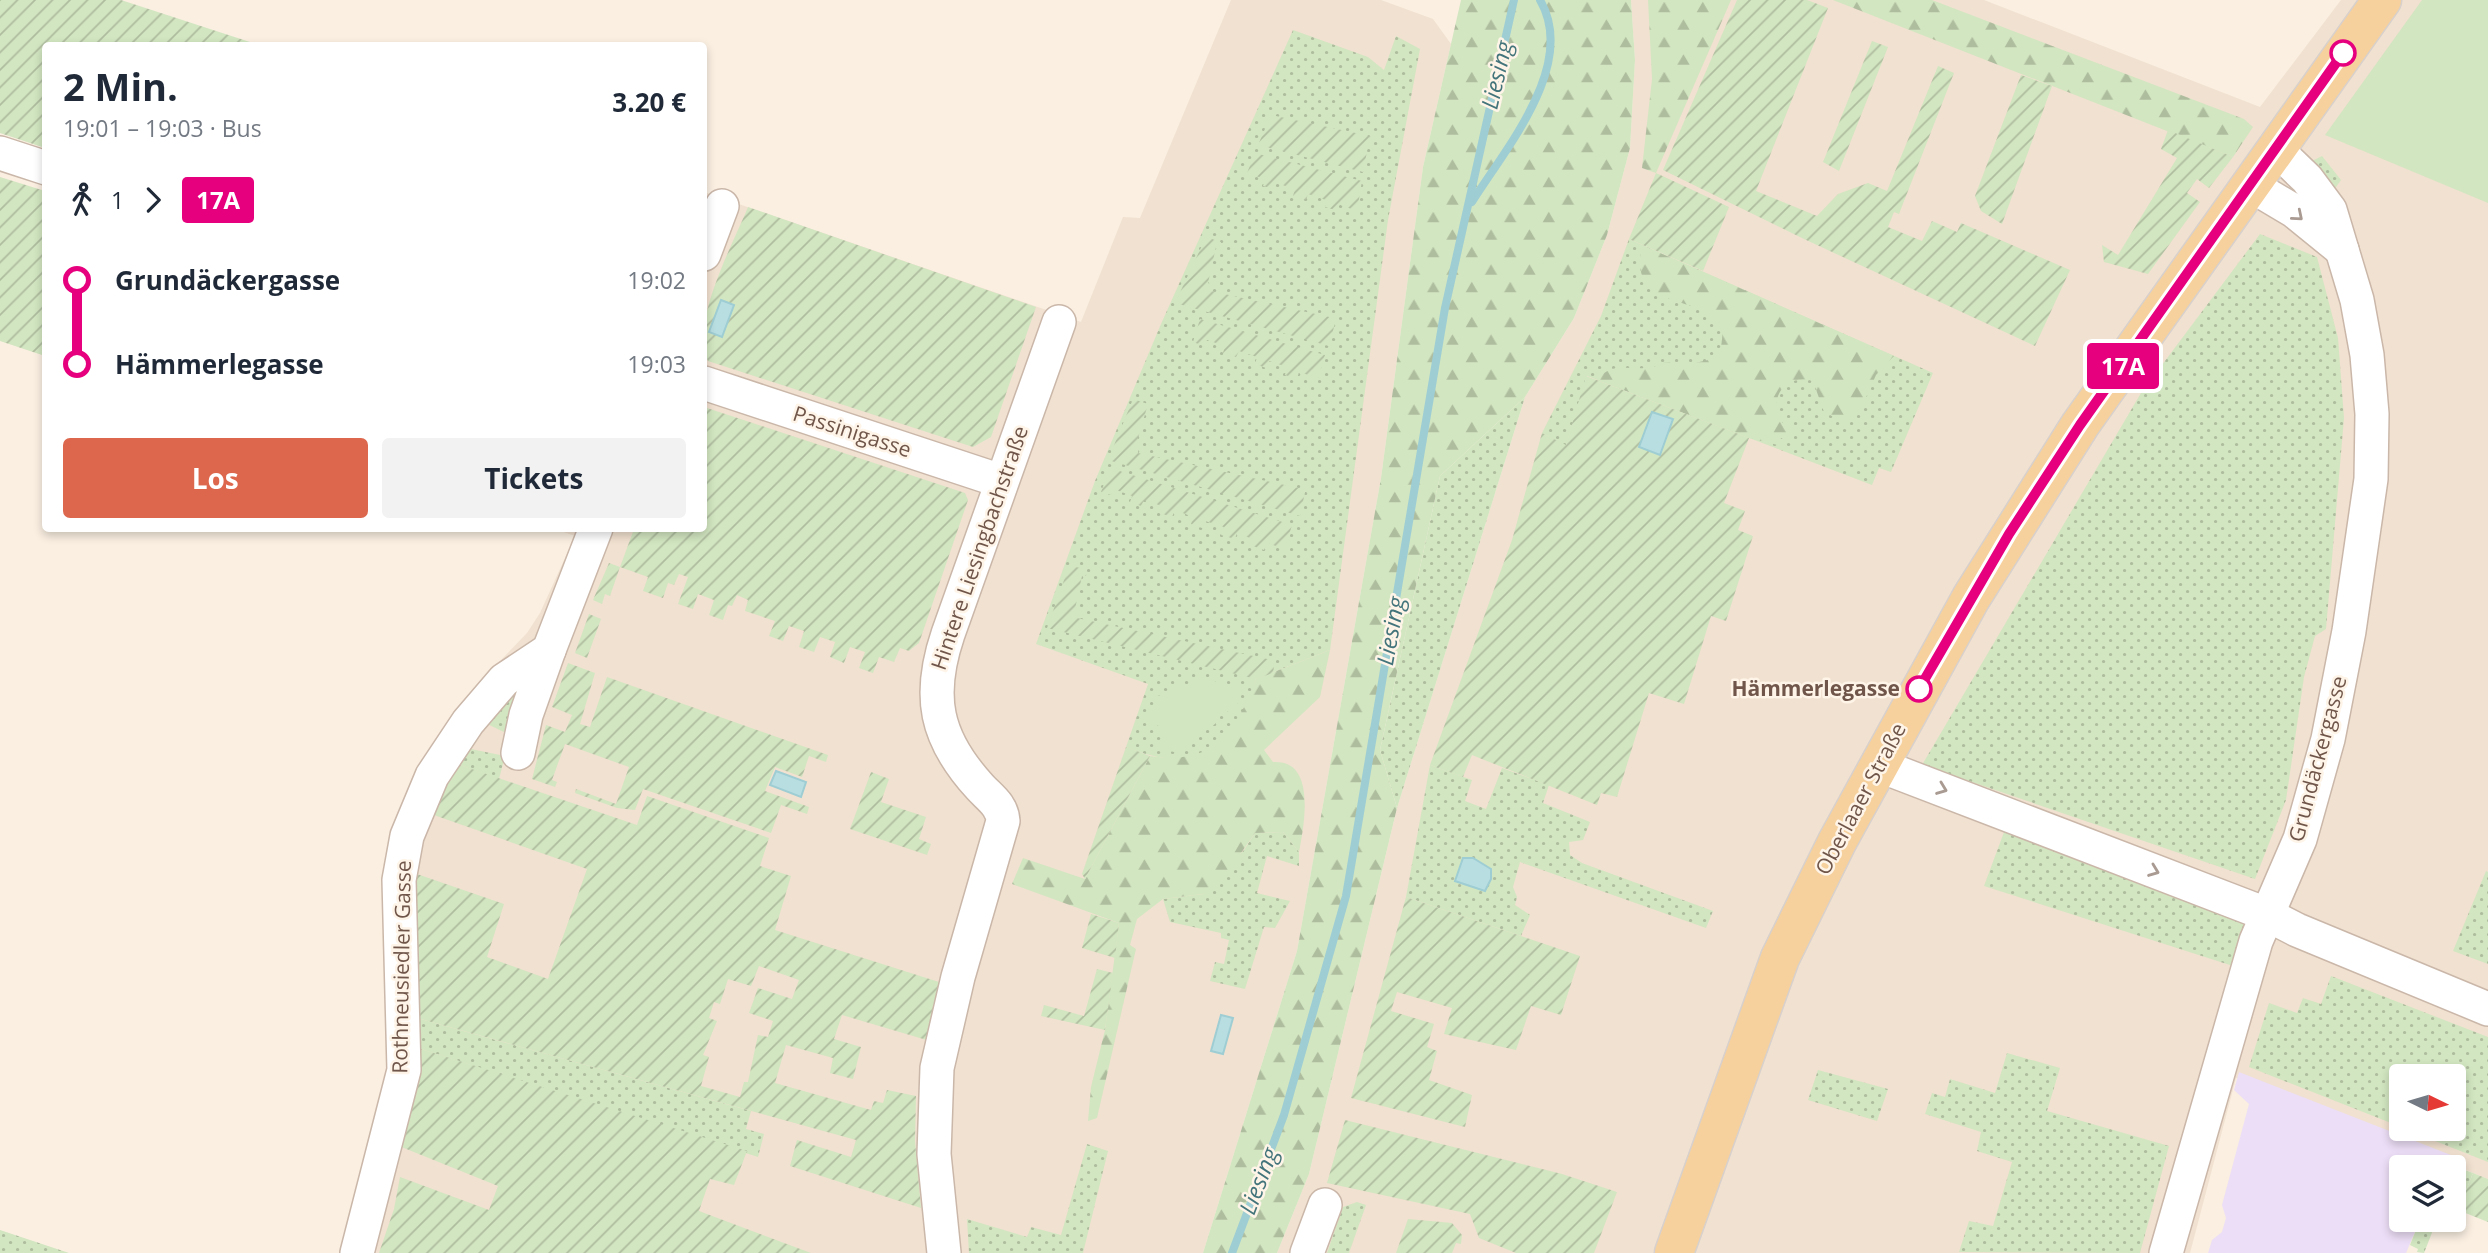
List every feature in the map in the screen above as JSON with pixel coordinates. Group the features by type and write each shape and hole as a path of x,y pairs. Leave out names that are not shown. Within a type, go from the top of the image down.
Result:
{"main road":[{"name":"Oberlaaer Straße","path":"1674,1253 1780,958 1878,765 2009,534 2080,425 2382,0"}],"street":[{"name":"Grundäckergasse","path":"2166,1253 2256,941 2300,839 2328,739 2349,631 2371,480 2372,414 2367,355 2357,300 2327,204 2277,149"},
{"path":"0,153 42,167"},
{"path":"2252,186 2294,211 2342,250"},
{"path":"707,246 722,206"},
{"name":"Hintere Liesingbachstraße","path":"944,1253 934,1154 937,1068 958,977 1003,821 1000,808 966,769 946,739 937,711 936,678 941,656 1001,481 1059,321"},
{"name":"Passinigasse","path":"707,384 1001,481"},
{"path":"518,753 526,715 594,532"},
{"name":"Rothneusiedler Gasse","path":"357,1253 404,1070 399,880 407,836 432,776 468,722 496,687 549,650"},
{"path":"1878,765 2266,914 2297,930 2488,1009"},
{"path":"1307,1253 1325,1205"}],"shaded area":[{"path":"1231,0 1381,0 1433,19 1451,44 1423,167 1381,478 1297,951 1203,1253 347,1253 394,1067 389,861 444,729 478,684 527,633 540,613 575,536 564,532 707,532 707,193 1081,322 1123,217 1140,218"},
{"path":"1631,0 1984,0 2260,107 2341,0 2488,0 2488,1179 2466,1170 2466,1155 2428,1155 2393,1141 2466,1141 2466,1064 2389,1064 2389,1139 2236,1078 2190,1253 1277,1253 1309,1174 1397,808 1525,397 1574,318 1607,235 1630,148 1635,60"},
{"path":"2239,1072 2389,1131 2389,1141 2415,1141 2451,1155 2389,1155 2389,1232 2415,1232 2406,1253 2208,1253 2212,1240 2222,1232 2226,1218 2222,1205 2249,1104 2234,1090"}],"green space":[{"path":"0,0 121,0 250,42 42,42 42,147 0,133"},
{"path":"1461,0 1631,0 1635,60 1630,148 1607,235 1574,318 1525,397 1440,476 1380,750 1397,808 1309,1174 1277,1253 1203,1253 1297,951 1381,478 1423,167"},
{"path":"1648,0 1731,0 1656,173 1642,168 1652,79"},
{"path":"1737,0 1807,0 1828,8 1756,191 1817,216 1838,194 1868,183 1887,191 1938,66 1954,73 1899,214 1894,212 1888,227 1922,241 1932,221 1957,232 1961,223 2070,270 2035,346 1663,170"},
{"path":"1833,0 1932,0 2244,119 2253,127 2233,157"},
{"path":"2422,0 2488,0 2488,203 2325,135"},
{"path":"1293,30 1368,57 1384,70 1396,36 1420,49 1388,220 1330,650 1256,679 1243,716 1215,745 1189,757 1160,757 1126,747 1148,684 1036,644 1095,481 1161,324"},
{"path":"1872,41 1888,47 1839,171 1823,162"},
{"path":"2021,75 2052,86 2002,224 1981,211 1975,196"},
{"path":"1271,115 1370,136 1363,172 1258,145"},
{"path":"2168,130 2233,157 2209,188 2197,179 2187,193 2200,202 2148,274 2104,262 2102,245 2118,255 2177,158 2161,149"},
{"path":"1255,153 1362,181 1357,211 1338,204 1335,210 1325,207 1326,200 1308,194 1306,200 1293,196 1295,189 1276,183 1274,189 1263,186 1265,179 1247,173"},
{"path":"2322,156 2341,180 2334,190 2312,161"},
{"path":"1656,173 1729,207 1703,271 1629,239"},
{"path":"0,177 42,190 42,355 0,341"},
{"path":"748,207 1036,307 991,437 973,447 708,361 707,311 724,262"},
{"path":"2260,234 2317,257 2338,338 2344,418 2326,629 2315,636 2304,677 2286,800 2255,879 1922,765 2141,393"},
{"path":"1206,237 1221,242 1220,248 1216,247 1208,283 1212,285 1211,291 1334,318 1338,312 1329,346 1175,303"},
{"path":"1629,239 1933,373 1891,472 1879,468 1872,485 1587,376 1566,446 1542,433 1601,316"},
{"path":"1642,245 1894,356 1876,375 1860,411 1842,421 1824,412 1813,381 1803,379 1788,384 1782,389 1776,404 1780,421 1791,428 1791,443 1781,438 1778,445 1749,438 1597,380 1616,368 1645,368 1667,362 1704,361 1721,349 1722,332 1716,319 1704,311 1658,294 1646,283 1640,268"},
{"path":"1200,319 1325,355 1318,378 1299,372 1297,379 1285,375 1287,367 1269,361 1266,368 1255,364 1257,357 1239,351 1236,357 1223,353 1225,346 1207,340 1204,346 1193,342"},
{"path":"1586,376 1749,438 1724,503 1745,511 1738,530 1753,536 1726,621 1711,616 1684,704 1649,693 1617,797 1601,793 1597,805 1472,755 1463,777 1430,765 1512,540 1542,433 1566,445"},
{"path":"1525,397 1397,808 1380,750 1440,476"},
{"path":"1133,399 1148,404 1136,445 1139,446 1138,453 1303,489 1307,483 1300,516 1108,460"},
{"path":"707,408 965,493 968,500 919,643 909,651 900,648 894,662 879,657 873,673 859,668 865,652 850,647 844,663 830,657 835,642 820,637 814,652 799,647 804,631 789,626 783,641 769,636 775,621 745,611 748,600 737,595 732,606 728,605 723,620 709,615 714,600 698,594 693,609 678,604 688,577 679,574 674,585 668,583 663,598 643,591 648,577 620,567 633,532 707,532"},
{"path":"1110,468 1292,525 1285,549 1267,543 1264,550 1253,546 1255,540 1237,533 1235,539 1221,535 1224,527 1205,521 1202,528 1191,524 1193,517 1175,510 1172,517 1160,513 1162,506 1144,500 1141,506 1130,502 1132,496 1114,489 1111,495 1101,492"},
{"path":"609,563 620,567 610,596 605,594 602,604 593,600"},
{"path":"1069,566 1087,569 1086,576 1082,576 1075,609 1079,610 1077,618 1272,660 1276,654 1273,673 1256,679 1047,628"},
{"path":"589,614 601,619 587,658 575,653"},
{"path":"1330,650 1320,697 1264,750 1273,762 1287,764 1296,771 1302,782 1305,811 1299,852 1283,832 1255,833 1225,876 1203,894 1163,899 1137,919 1130,945 1136,949 1097,1118 1088,1121 1091,1087 1105,1030 1119,923 1012,884 1023,858 1085,879 1150,756 1172,758 1190,756 1206,750 1230,730 1256,679"},
{"path":"568,663 595,673 580,724 590,727 607,677 828,755 826,762 809,756 802,777 775,767 765,791 809,807 807,814 781,805 771,833 643,789 635,810 617,808 575,793 576,789 616,804 629,767 565,744 552,780 557,782 555,787 532,779 546,725 565,732 572,715 552,707"},
{"path":"1197,676 1242,689 1234,714 1220,709 1215,724 1174,752 1158,748 1164,728 1148,722 1157,695 1170,698 1176,684 1193,688"},
{"path":"517,689 510,735 481,721"},
{"path":"1126,747 1150,756 1085,879 1082,874"},
{"path":"466,748 505,756 499,779 457,764"},
{"path":"457,764 637,825 647,796 769,838 760,866 791,876 775,930 939,982 930,1041 842,1015 834,1039 861,1047 853,1079 830,1073 833,1058 786,1045 775,1083 871,1110 874,1101 883,1103 887,1090 916,1096 915,1141 921,1208 790,1166 797,1140 851,1157 856,1140 417,1018 414,873 504,904 487,957 548,979 587,869 431,814","holes":["759,966 799,980 792,999 758,988 749,1013 773,1021 768,1037 758,1035 748,1082 744,1082 740,1097 701,1086 709,1057 703,1055 717,1021 709,1018 714,1002 720,1004 728,979 751,986"]},
{"path":"1430,765 1472,780 1465,801 1486,809 1502,768 1549,785 1543,803 1590,822 1583,840 1569,842 1570,855 1582,863 1713,911 1706,928 1520,862 1513,887 1517,897 1515,905 1530,915 1521,936 1406,897"},
{"path":"871,772 889,779 881,802 926,817 919,839 931,844 927,855 850,829"},
{"path":"2007,824 2247,919 2233,966 1984,886"},
{"path":"1283,832 1299,852 1299,866 1267,856 1257,893 1290,901 1275,928 1264,927 1245,989 1210,981 1215,962 1224,964 1229,940 1221,938 1221,933 1170,922 1163,899 1203,894 1244,850 1255,833"},
{"path":"2486,871 2488,872 2488,964 2453,951"},
{"path":"1406,897 1580,956 1561,1015 1531,1006 1516,1050 1444,1034 1452,1008 1397,992 1391,1011 1434,1024 1427,1047 1437,1051 1429,1080 1472,1095 1465,1127 1351,1098"},
{"path":"1091,914 1119,923 1115,958 1082,948"},
{"path":"1097,969 1113,973 1105,1030 1041,1016 1044,1005 1084,1016"},
{"path":"2331,976 2488,1037 2488,1162 2435,1141 2466,1141 2466,1064 2389,1064 2389,1122 2249,1067 2269,1003 2297,1013 2303,998 2321,1004"},
{"path":"417,1018 751,1111 746,1129 764,1134 758,1157 421,1049"},
{"path":"421,1049 747,1151 734,1185 710,1179 699,1211 811,1253 379,1253 394,1209 400,1177 489,1210 498,1186 399,1146"},
{"path":"2007,1053 2060,1068 2047,1111 2169,1146 2140,1253 1959,1252 1969,1221 1993,1226 2012,1162 1977,1151 1981,1132 1925,1114 1932,1093 1945,1097 1950,1079 1995,1093"},
{"path":"1818,1070 1888,1089 1877,1121 1808,1100"},
{"path":"1345,1120 1562,1174 1617,1192 1594,1253 1516,1253 1479,1238 1470,1214 1327,1183"},
{"path":"1087,1144 1108,1151 1083,1253 969,1253 967,1219 1027,1237 1031,1227 1061,1235"},
{"path":"2466,1170 2473,1173 2466,1191"},
{"path":"2473,1173 2488,1179 2488,1222 2466,1213 2466,1190"},
{"path":"1357,1202 1366,1205 1349,1253 1327,1253 1343,1207"},
{"path":"1408,1219 1452,1223 1462,1235 1461,1244 1456,1243 1452,1253 1396,1253"},
{"path":"0,1230 69,1253 0,1253"},
{"path":"2415,1232 2432,1232 2424,1253 2417,1252 2418,1249 2410,1245"}],"water":[{"path":"721,300 734,305 722,337 709,332"},
{"path":"1652,412 1673,419 1660,455 1639,447"},
{"path":"776,771 806,782 801,797 770,785"},
{"path":"1463,858 1473,858 1491,869 1491,879 1485,891 1455,881"},
{"path":"1221,1015 1233,1018 1223,1054 1211,1051"}],"waterway":[{"name":"Liesing","path":"1232,1253 1284,1115 1346,896 1445,308 1514,0"},
{"path":"1472,202 1518,132 1544,79 1550,52 1549,25 1540,0"}],"bus line":[{"name":"17A","path":"1919,689 2009,534 2080,425 2252,186 2343,53"}],"place":[{"name":"Hämmerlegasse","path":"1919,689"}]}
